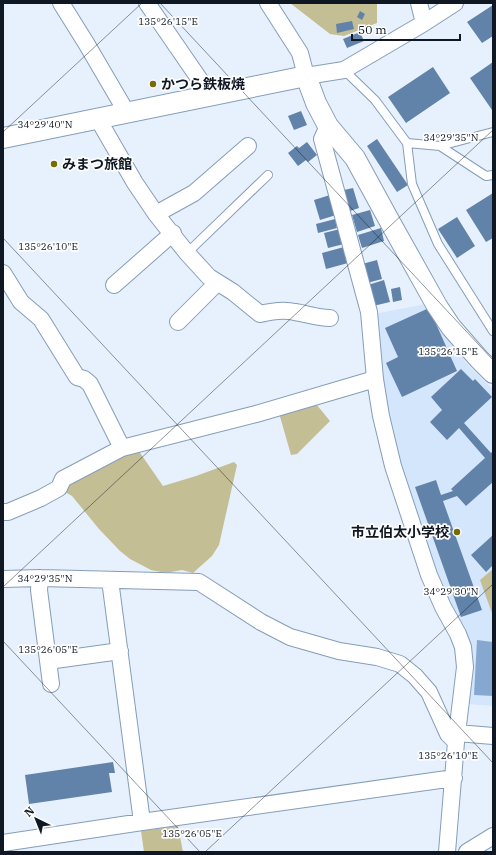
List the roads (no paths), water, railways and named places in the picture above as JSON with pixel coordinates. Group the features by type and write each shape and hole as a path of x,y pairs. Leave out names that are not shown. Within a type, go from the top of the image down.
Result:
{"street":[{"path":"60,3 86,43 127,113"},
{"path":"147,3 211,96"},
{"path":"268,3 300,53 306,76 316,103 328,126 355,158 437,306 451,327 493,373"},
{"path":"419,3 424,24"},
{"path":"3,138 98,120 306,76 344,70 424,24 455,3"},
{"path":"98,120 135,183 156,214 187,253 209,277 233,292 260,314 278,310 294,311 319,318 330,318"},
{"path":"328,126 322,139 370,312 375,379 381,416 393,466 429,575 442,608 458,634 463,647 464,667 456,737 454,778 447,852"},
{"path":"156,214 194,193 203,176 248,146"},
{"path":"114,285 172,233"},
{"path":"3,273 21,302 41,319 77,377 84,379 90,384 122,448"},
{"path":"178,322 217,283"},
{"path":"5,515 59,488 63,479 122,448 256,414 375,379"},
{"path":"3,579 40,578 199,582 256,619 290,638 339,651 377,657 400,664 415,676 429,692 448,734 456,737 493,736"},
{"path":"40,578 39,590 51,684"},
{"path":"110,580 142,822"},
{"path":"48,661 120,651"},
{"path":"3,843 454,778"},
{"path":"467,852 493,836"}],"lane":[{"path":"344,70 375,100 408,143 412,184 431,230 438,244 493,331"},
{"path":"408,143 440,146 493,132"},
{"path":"440,146 486,176 493,175"},
{"path":"187,253 268,176"}],"water":[{"path":"477,640 493,642 493,696 474,695"}],"place":[{"name":"かつら鉄板焼","path":"153,84"},
{"name":"みまつ旅館","path":"54,164"},
{"name":"市立伯太小学校","path":"457,532"}]}
